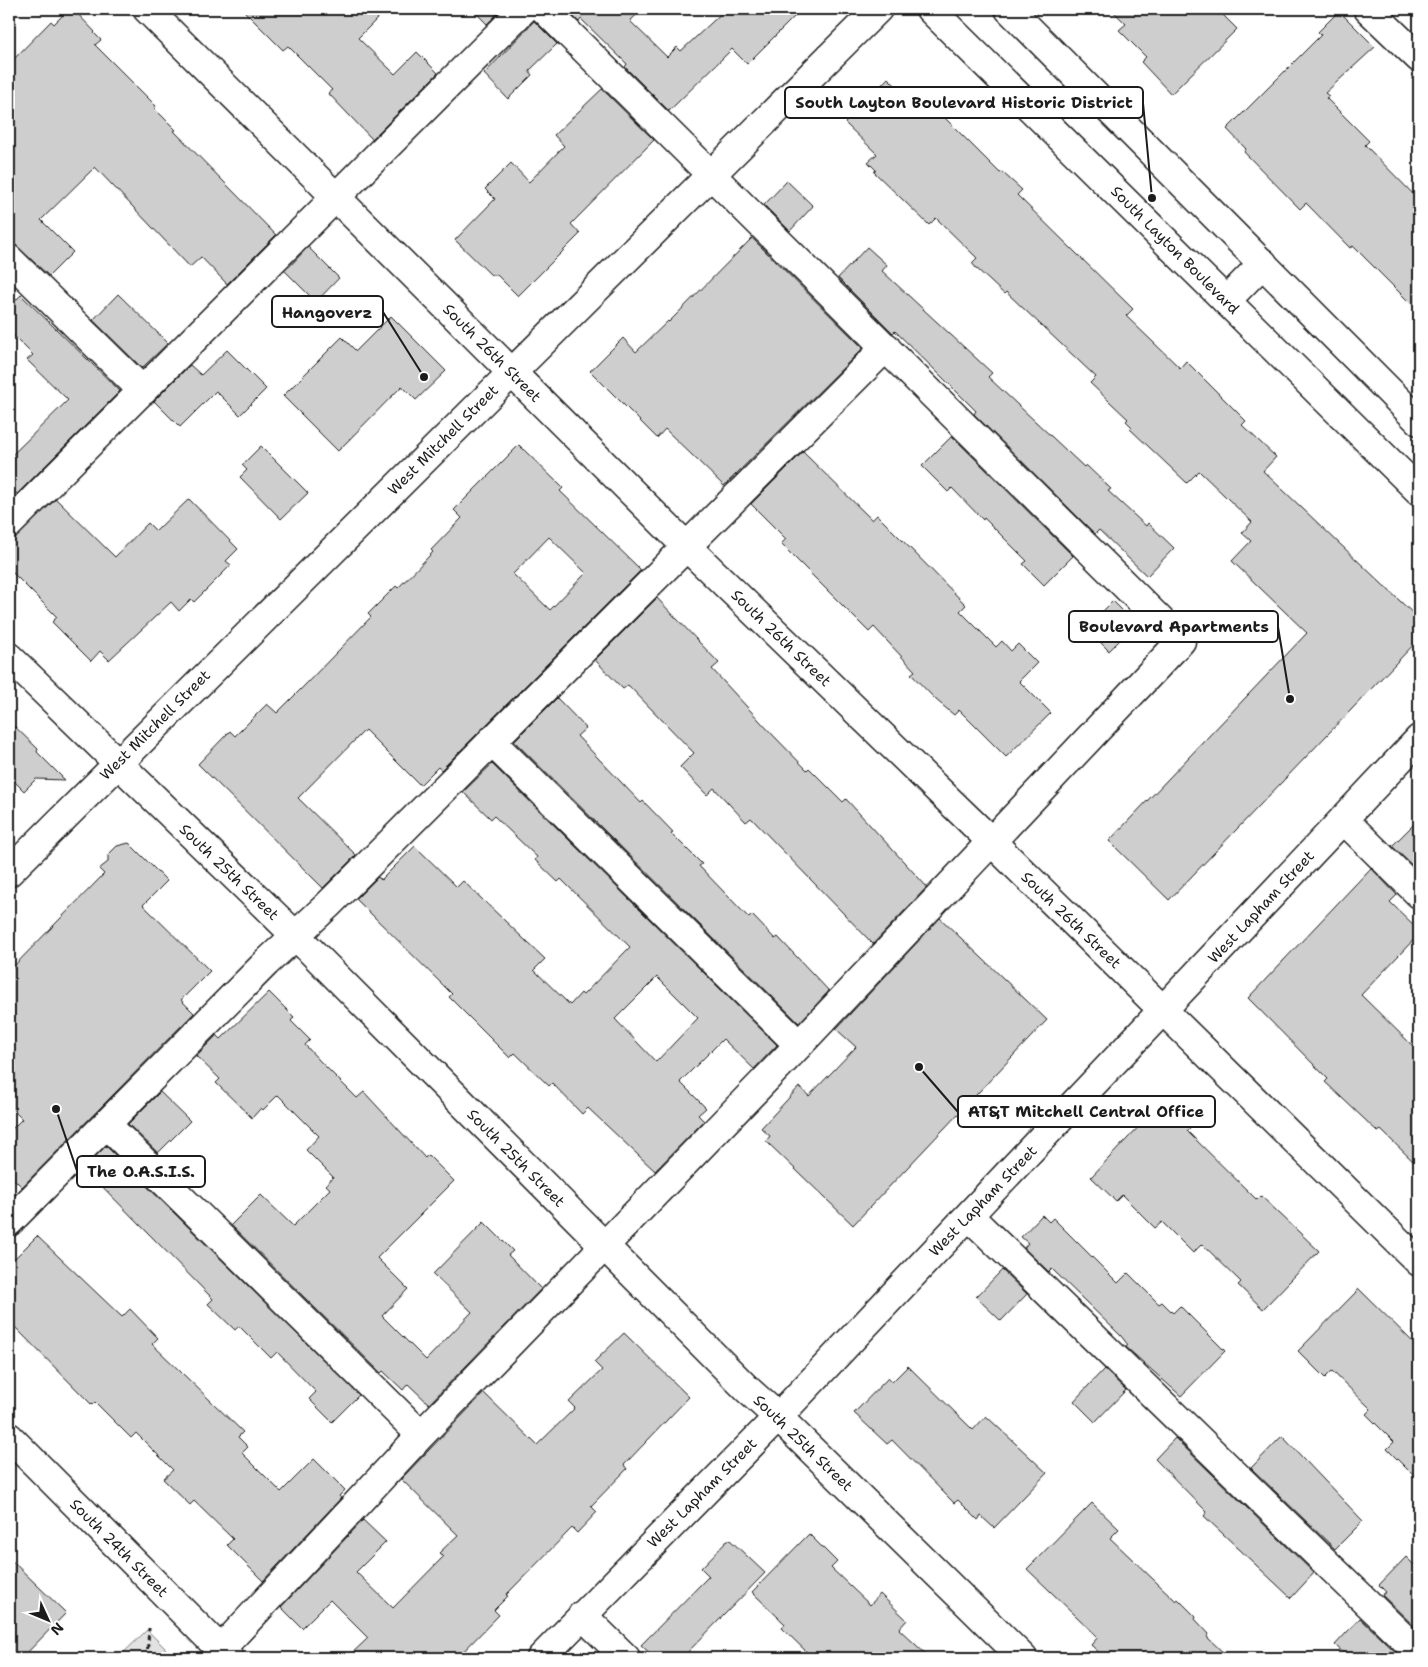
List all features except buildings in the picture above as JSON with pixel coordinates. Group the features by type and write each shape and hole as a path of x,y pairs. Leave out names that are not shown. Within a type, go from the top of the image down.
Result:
{"street":[{"name":"South 26th Street","path":"146,9 687,547 1164,1010 1419,1262"},
{"path":"9,524 143,391 335,195 524,9"},
{"path":"224,1654 421,1435 993,843 1181,641 544,9"},
{"name":"West Mitchell Street","path":"9,872 878,9"},
{"name":"South Layton Boulevard","path":"930,9 1419,491"},
{"path":"1009,9 1419,421"},
{"path":"1368,9 1419,58"},
{"path":"9,260 143,391"},
{"path":"1226,301 1263,263"},
{"path":"9,1222 266,963 296,936 886,347"},
{"name":"South 25th Street","path":"9,657 116,764 296,936 604,1247 1023,1658"},
{"name":"West Lapham Street","path":"541,1658 778,1417 1419,739"},
{"path":"490,741 799,1045"},
{"path":"1343,819 1419,894"},
{"path":"107,1125 421,1435"},
{"path":"969,1216 1419,1653"},
{"name":"South 24th Street","path":"9,1437 224,1654"},
{"path":"582,1615 626,1658"}],"path":[{"path":"147,1658 149,1628"}],"shaded area":[{"path":"147,1630 175,1658 118,1658"}],"place":[{"name":"South Layton Boulevard Historic District","path":"1152,198"},
{"name":"Hangoverz","path":"424,377"},
{"name":"Boulevard Apartments","path":"1290,699"},
{"name":"AT&T Mitchell Central Office","path":"919,1067"},
{"name":"The O.A.S.I.S.","path":"56,1109"}]}
